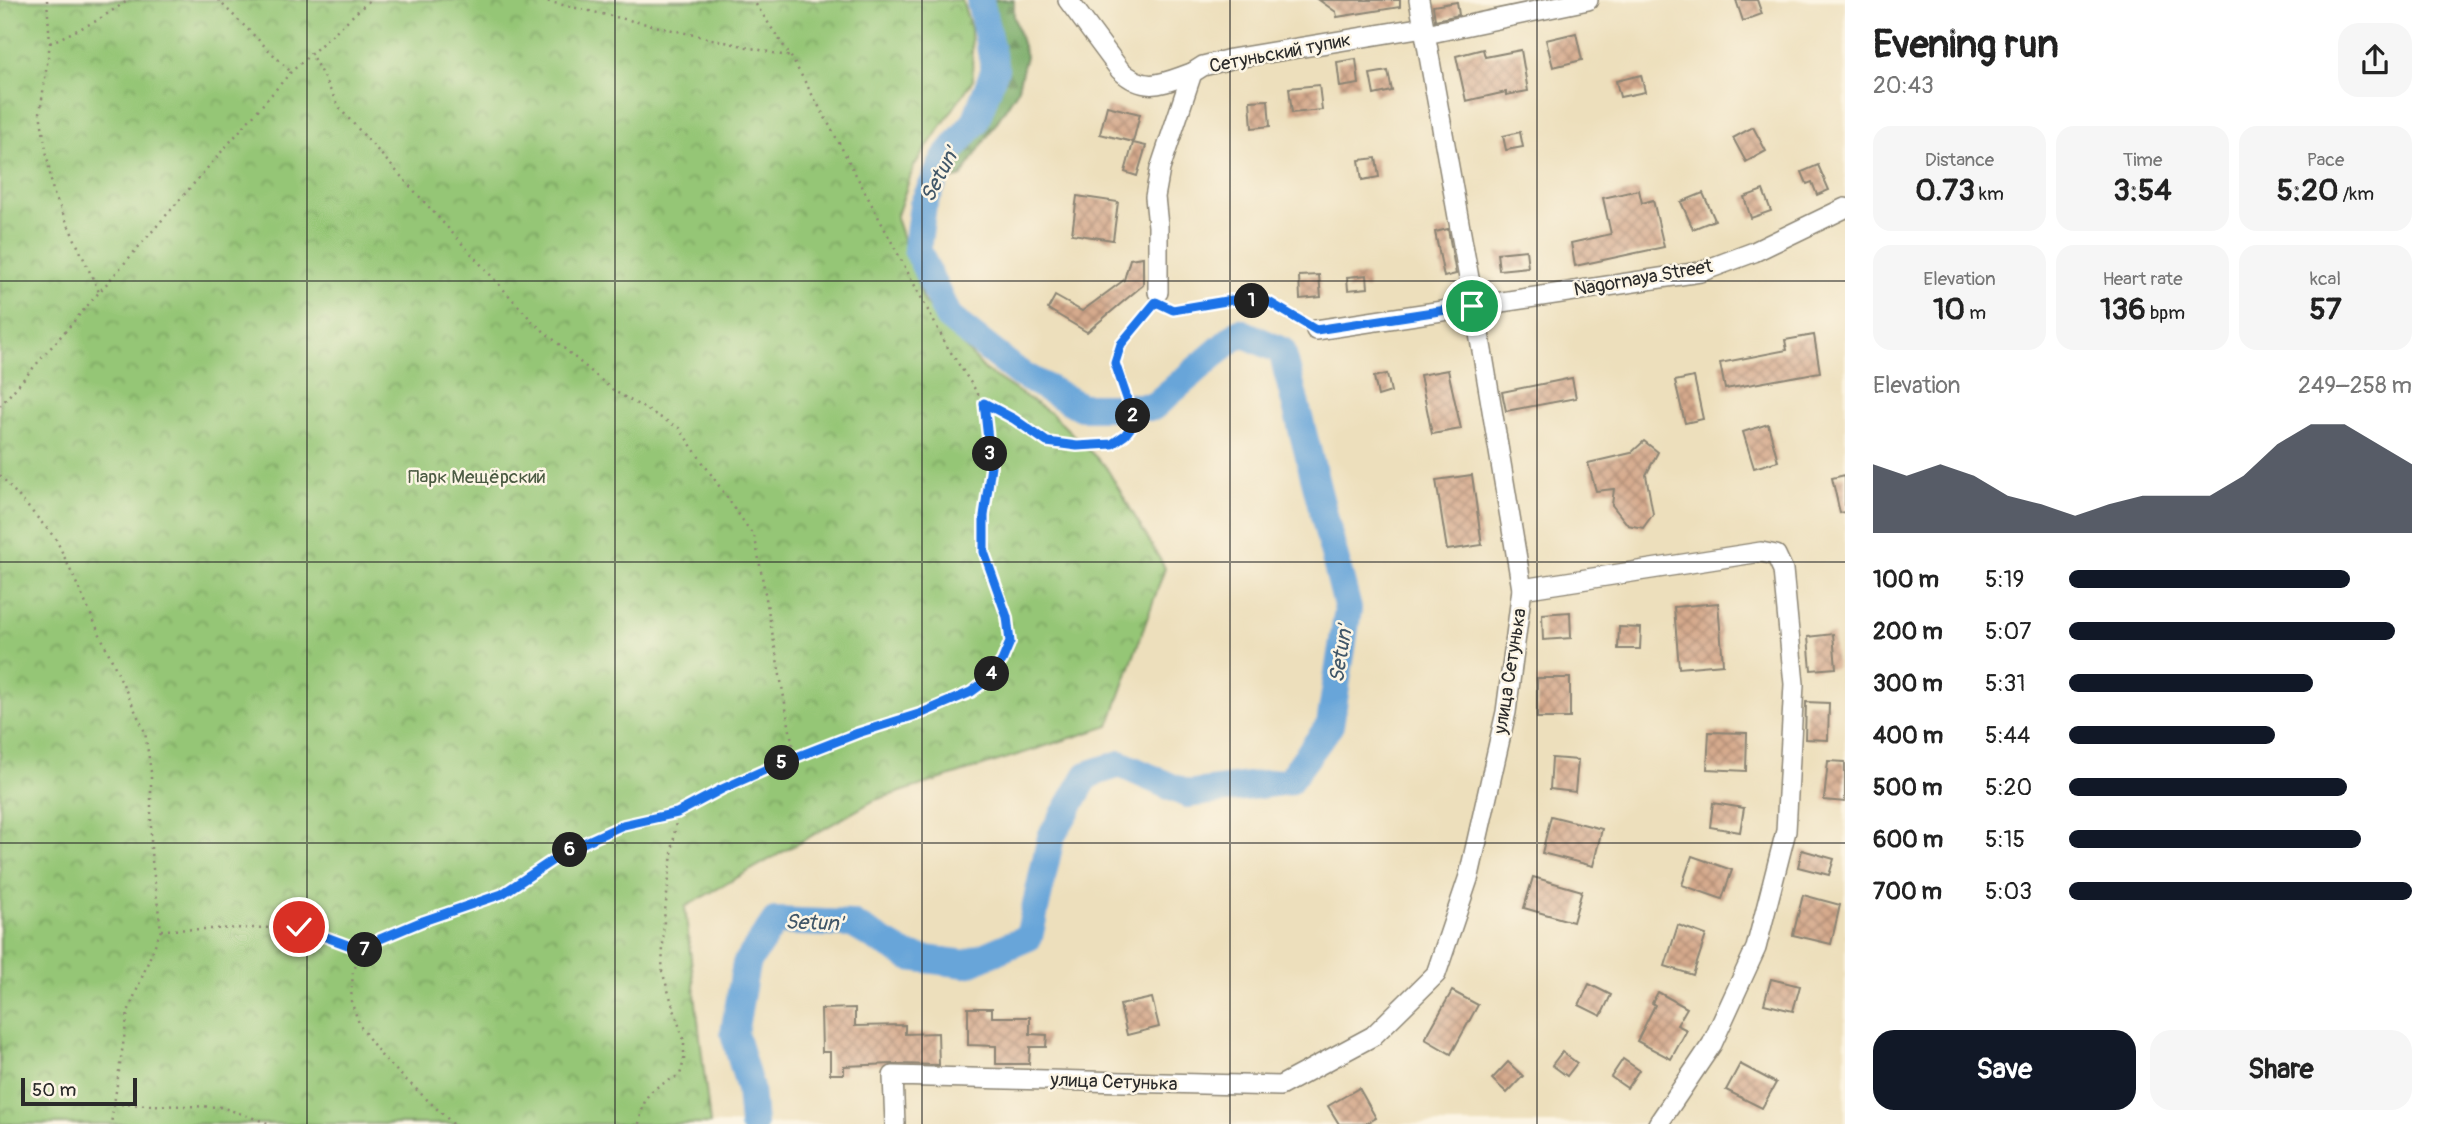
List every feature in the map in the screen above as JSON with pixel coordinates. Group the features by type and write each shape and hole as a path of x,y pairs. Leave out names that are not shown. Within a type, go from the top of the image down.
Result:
{"street":[{"path":"1068,0 1120,70 1130,79 1143,85 1157,85 1192,73"},
{"path":"1419,0 1522,589"},
{"name":"Сетуньский тупик","path":"1157,297 1158,226 1155,197 1160,169 1192,73 1203,66 1231,59 1425,30 1588,0"},
{"name":"Nagornaya Street","path":"1316,330 1700,272 1754,252 1845,208"},
{"name":"улица Сетунька","path":"895,1124 893,1076 1280,1086 1373,1036 1436,974 1465,888 1506,712 1522,589 1761,552 1776,555 1783,570 1794,684 1786,831 1756,948 1712,1044 1658,1124"}],"path":[{"path":"47,0 50,43 40,113 54,192 99,292"},
{"path":"50,43 96,21 129,0"},
{"path":"218,0 291,72"},
{"path":"0,406 291,72 370,0"},
{"path":"541,0 791,57"},
{"path":"453,1124 383,1058 360,1026 351,1000 353,971 364,951 380,939 423,921 502,894 568,850 623,825 677,813 722,789 795,758 971,692 986,681 1002,661 1010,642 1007,617 984,552 984,516 991,466 984,403 948,348 791,57 753,0"},
{"path":"310,52 341,110 533,322 614,391 679,429 755,538 795,758"},
{"path":"984,403 1014,419 1047,442 1077,446 1112,444 1125,435 1135,422 1115,363 1121,344 1157,297 1173,310 1232,300 1269,302 1316,330"},
{"path":"0,475 56,539 145,732 152,772 151,853 161,930 128,1012 111,1124"},
{"path":"639,1124 644,1098 653,1088 680,1075 684,1060 684,1041 662,971 664,919 677,813"},
{"path":"161,930 299,927 364,951"},
{"path":"114,1104 221,1107 271,1124"}],"green space":[{"name":"Парк Мещёрский","path":"0,0 962,0 971,29 973,80 914,166 896,218 924,302 985,370 1052,414 1106,467 1165,568 1109,726 875,800 685,907 710,1124 0,1124"},
{"path":"991,0 1014,0 1014,17 1026,56 1017,91 961,177 944,182 952,162 989,102 1000,73"}],"building":[{"path":"1319,0 1400,0 1400,7 1337,17 1336,12"},
{"path":"1736,0 1757,0 1762,14 1743,21"},
{"path":"1457,2 1459,15 1435,20 1433,6"},
{"path":"1576,33 1582,60 1553,67 1546,40"},
{"path":"1483,49 1485,57 1521,50 1528,91 1506,95 1506,92 1466,101 1456,56"},
{"path":"1356,59 1359,84 1340,87 1337,62"},
{"path":"1388,71 1392,91 1374,95 1370,74"},
{"path":"1641,75 1645,92 1620,97 1616,81"},
{"path":"1319,85 1322,110 1292,113 1289,88"},
{"path":"1268,100 1270,126 1252,128 1250,101"},
{"path":"1107,106 1140,114 1133,142 1100,134"},
{"path":"1753,127 1766,151 1746,162 1733,138"},
{"path":"1520,132 1523,147 1506,150 1503,136"},
{"path":"1133,143 1146,146 1137,176 1125,172"},
{"path":"1376,158 1379,177 1362,180 1359,160"},
{"path":"1818,165 1829,190 1817,195 1812,182 1807,184 1802,172"},
{"path":"1639,190 1642,203 1653,200 1664,247 1575,266 1571,243 1611,234 1603,198"},
{"path":"1763,190 1771,211 1751,218 1744,197"},
{"path":"1703,193 1715,220 1693,229 1681,202"},
{"path":"1077,196 1118,202 1113,240 1072,234"},
{"path":"1448,229 1456,274 1444,277 1435,232"},
{"path":"1526,250 1528,267 1499,270 1497,253"},
{"path":"1143,257 1143,285 1087,332 1048,309 1055,296 1082,311 1124,280 1130,259"},
{"path":"1319,275 1321,297 1300,299 1299,276"},
{"path":"1367,275 1368,288 1348,290 1347,277"},
{"path":"1814,335 1820,372 1725,389 1720,363 1787,350 1785,340"},
{"path":"1448,370 1461,429 1432,434 1420,375"},
{"path":"1387,374 1391,392 1378,396 1374,377"},
{"path":"1694,377 1703,419 1685,423 1675,381"},
{"path":"1572,378 1576,398 1506,411 1502,392"},
{"path":"1768,424 1778,461 1754,468 1743,432"},
{"path":"1644,441 1658,452 1646,475 1653,514 1643,528 1628,525 1612,505 1614,489 1596,491 1588,463 1631,453"},
{"path":"1472,475 1482,545 1447,550 1436,480"},
{"path":"1845,475 1845,512 1840,513 1832,478"},
{"path":"1718,603 1723,664 1679,668 1674,607"},
{"path":"1570,612 1571,638 1543,640 1542,614"},
{"path":"1619,627 1641,628 1640,649 1618,649"},
{"path":"1833,634 1836,668 1811,670 1808,637"},
{"path":"1537,678 1570,678 1570,718 1537,718"},
{"path":"1806,702 1829,703 1828,740 1805,739"},
{"path":"1709,732 1747,733 1746,771 1707,769"},
{"path":"1552,758 1578,760 1575,792 1550,789"},
{"path":"1828,761 1845,762 1845,802 1824,800"},
{"path":"1713,803 1744,808 1740,832 1710,827"},
{"path":"1551,816 1602,829 1593,866 1542,853"},
{"path":"1802,850 1834,859 1829,875 1798,867"},
{"path":"1692,856 1732,870 1722,899 1682,885"},
{"path":"1533,877 1582,891 1573,922 1524,908"},
{"path":"1803,895 1840,905 1831,944 1793,935"},
{"path":"1678,925 1706,935 1693,975 1665,966"},
{"path":"1771,979 1800,986 1793,1011 1764,1004"},
{"path":"1589,984 1611,995 1601,1016 1579,1005"},
{"path":"1452,991 1478,1005 1451,1054 1425,1039"},
{"path":"1658,992 1687,1008 1677,1025 1687,1030 1671,1059 1637,1041 1655,1005 1652,1003"},
{"path":"1152,998 1159,1027 1127,1035 1120,1005"},
{"path":"855,1008 855,1026 905,1025 905,1034 938,1033 939,1065 844,1066 844,1074 830,1074 830,1052 822,1052 821,1009"},
{"path":"968,1008 992,1008 992,1017 1030,1017 1030,1034 1047,1035 1046,1047 1030,1047 1029,1064 996,1064 996,1046 968,1045"},
{"path":"1562,1052 1577,1063 1567,1076 1552,1065"},
{"path":"1623,1059 1639,1070 1627,1088 1611,1077"},
{"path":"1508,1062 1523,1076 1507,1093 1492,1079"},
{"path":"1740,1064 1776,1083 1762,1108 1726,1090"},
{"path":"1359,1088 1376,1118 1365,1124 1339,1124 1328,1106"}],"waterway":[{"name":"Setun'","path":"753,1124 750,1089 734,1033 746,964 775,921 852,924 909,957 966,964 1029,937 1051,837 1087,775 1120,764 1187,794 1289,781 1330,725 1348,609 1282,351 1240,332 1153,407 1081,407 1019,373 948,317 917,249 923,205 945,158 975,122 995,69 980,0"}],"route":[{"path":"299,927 364,951 380,939 423,921 502,894 568,850 623,825 677,813 776,765 858,733 922,713 971,692 986,681 1002,661 1010,642 1007,617 984,552 984,516 991,466 984,403 1014,419 1047,442 1077,446 1112,444 1125,435 1135,422 1115,363 1121,344 1156,302 1173,310 1232,300 1269,302 1316,330 1472,306"}]}
